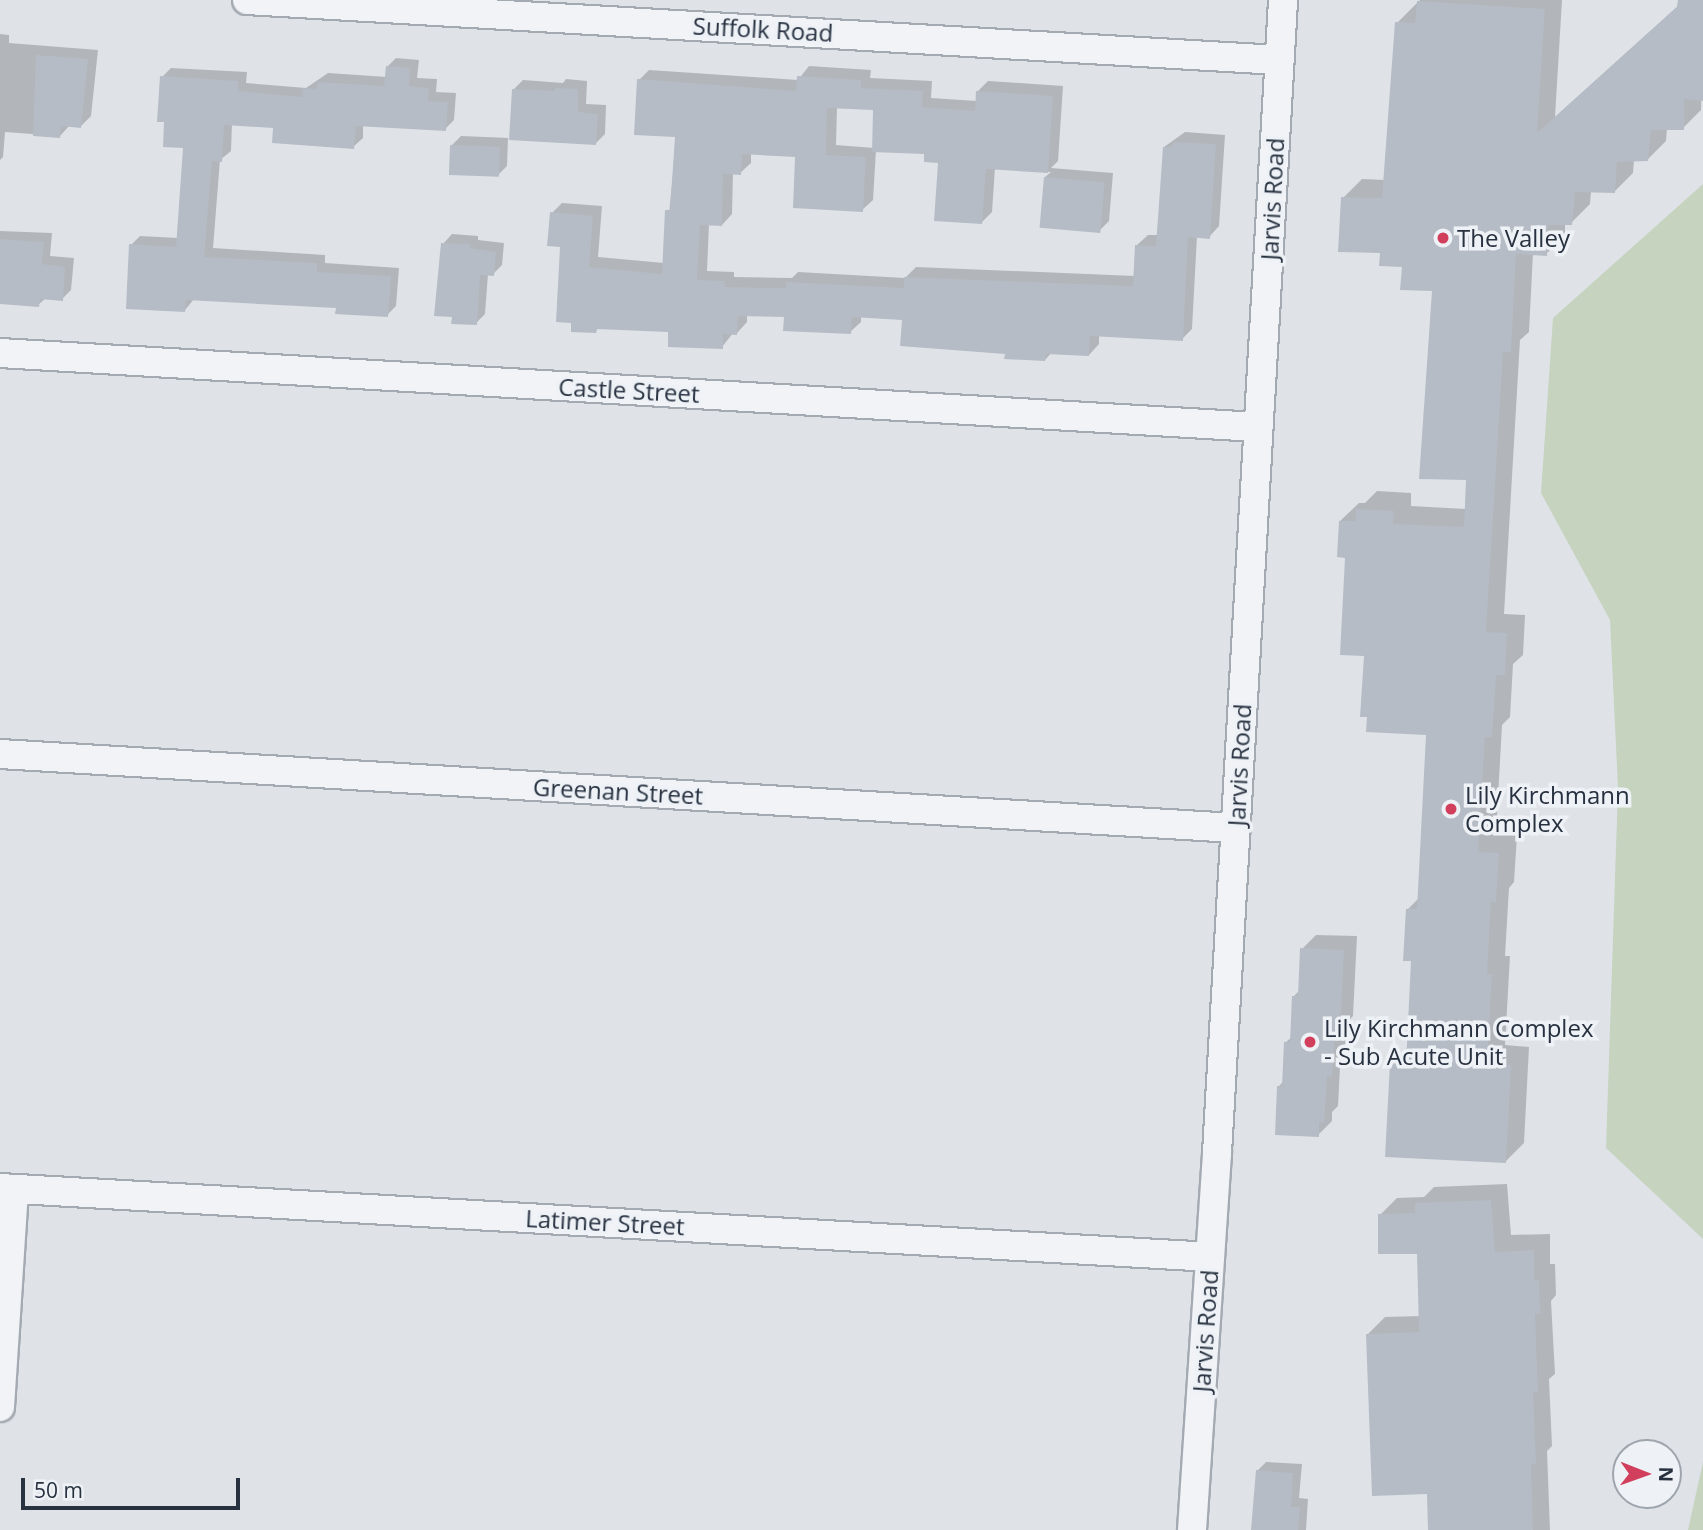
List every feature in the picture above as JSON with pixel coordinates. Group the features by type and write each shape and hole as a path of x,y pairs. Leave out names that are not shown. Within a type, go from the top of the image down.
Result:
{"street":[{"name":"Suffolk Road","path":"247,0 1279,60"},
{"name":"Jarvis Road","path":"1192,1530 1236,828 1283,0"},
{"name":"Castle Street","path":"0,353 1257,427"},
{"name":"Greenan Street","path":"0,754 1236,828"},
{"name":"Latimer Street","path":"7,1189 1210,1256"},
{"path":"0,1407 7,1189"}],"green space":[{"path":"1703,184 1703,1239 1606,1148 1618,788 1610,620 1541,493 1553,318"},
{"path":"1703,1462 1703,1530 1688,1530"}],"building":[{"path":"1678,0 1703,0 1703,101 1684,99 1684,130 1651,130 1648,161 1617,162 1615,193 1575,192 1572,225 1548,225 1547,256 1516,254 1511,352 1503,352 1486,632 1507,633 1505,675 1496,675 1492,737 1485,737 1478,852 1499,853 1496,902 1491,902 1487,974 1492,974 1487,1063 1511,1065 1506,1163 1385,1157 1390,1063 1406,1064 1411,961 1403,961 1406,909 1417,909 1426,735 1366,732 1367,717 1360,717 1364,656 1340,655 1345,558 1337,557 1339,521 1356,521 1356,509 1394,511 1393,524 1464,527 1466,480 1419,479 1432,291 1400,290 1402,267 1379,266 1380,253 1338,252 1341,197 1382,198 1395,22 1415,23 1417,1 1545,9 1537,133 1677,7"},
{"path":"36,55 88,59 81,128 61,126 60,138 33,136"},
{"path":"386,66 410,68 409,86 429,88 428,101 448,102 446,131 356,126 354,149 272,143 273,128 224,125 222,162 212,161 204,257 317,263 317,272 391,276 388,317 335,314 336,308 186,300 185,312 126,309 129,244 176,247 183,148 163,147 164,122 157,122 160,76 238,81 238,91 302,97 303,88 317,89 317,82 384,86"},
{"path":"797,76 861,80 861,88 923,91 922,107 975,111 976,91 1053,96 1048,173 986,169 982,224 934,221 938,163 924,162 924,154 872,152 873,110 827,108 826,155 866,157 863,212 793,208 795,157 742,154 741,175 723,174 722,226 700,225 697,280 725,281 725,287 786,288 786,282 904,288 904,277 1133,286 1135,245 1156,246 1163,147 1172,147 1173,142 1216,144 1210,239 1188,237 1183,341 1090,336 1089,356 1046,354 1045,361 1004,359 1005,354 900,346 902,320 852,317 851,334 783,331 784,317 738,316 737,335 723,334 723,349 668,347 668,332 597,329 596,333 571,332 571,323 556,322 560,247 547,246 550,212 593,216 589,267 662,274 665,210 670,210 675,137 634,135 637,79 796,91"},
{"path":"555,88 578,89 578,112 598,114 596,145 509,140 512,89 555,91"},
{"path":"450,145 500,147 499,177 449,175"},
{"path":"1044,177 1105,182 1100,233 1040,228"},
{"path":"0,239 44,242 42,264 65,267 63,301 40,299 39,307 0,304"},
{"path":"441,243 470,244 470,248 496,252 494,276 480,275 477,325 451,324 452,317 434,316"},
{"name":"Lily Kirchmann Complex - Sub Acute Unit","path":"1300,948 1344,950 1340,1032 1335,1032 1332,1077 1327,1076 1324,1122 1319,1122 1319,1137 1275,1135 1277,1086 1282,1086 1284,1042 1290,1042 1292,996 1298,996"},
{"path":"1491,1200 1495,1252 1534,1250 1534,1281 1539,1280 1540,1314 1535,1314 1538,1393 1533,1392 1536,1465 1531,1464 1533,1530 1428,1530 1427,1494 1372,1496 1366,1334 1419,1332 1417,1254 1378,1254 1378,1214 1415,1213 1415,1203"},
{"path":"1256,1470 1293,1473 1291,1507 1300,1507 1298,1530 1251,1530"}],"place":[{"name":"The Valley","path":"1443,238"},
{"name":"Lily Kirchmann Complex","path":"1451,809"},
{"name":"Lily Kirchmann Complex - Sub Acute Unit","path":"1310,1042"}]}
